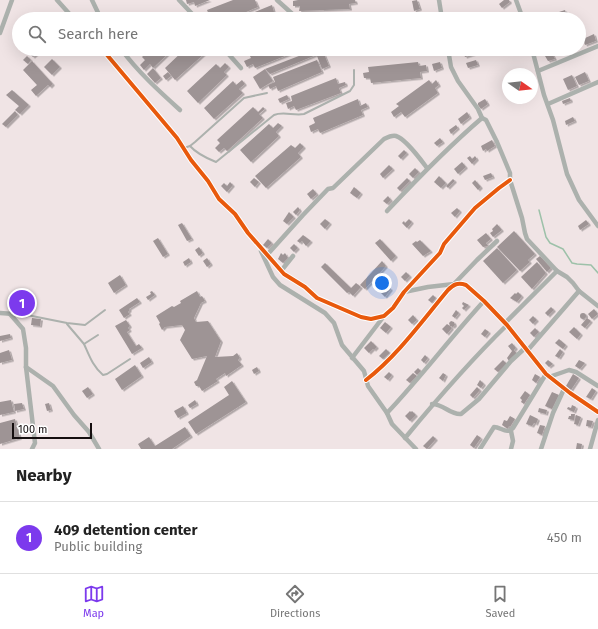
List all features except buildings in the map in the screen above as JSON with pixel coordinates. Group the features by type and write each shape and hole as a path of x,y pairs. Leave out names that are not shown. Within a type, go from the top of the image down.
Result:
{"street":[{"path":"0,33 12,0"},
{"path":"57,0 68,12"},
{"path":"92,0 98,12"},
{"path":"179,0 190,12"},
{"path":"277,0 290,12"},
{"path":"439,0 441,12"},
{"path":"516,0 520,12"},
{"path":"586,51 598,46"},
{"path":"108,56 173,132 219,199 235,214 267,256 281,271 305,287 317,298 329,304 361,317 371,319 384,316"},
{"path":"127,56 163,96 180,110"},
{"path":"230,56 241,68"},
{"path":"449,56 451,67 458,81 478,109 482,118 486,120 497,142 510,173 510,180 527,238 557,271 573,283 579,292 598,306"},
{"path":"534,56 537,68"},
{"path":"574,56 538,71 566,174 579,200 592,220 598,226"},
{"path":"548,104 598,82"},
{"path":"387,211 427,168 482,118"},
{"path":"267,256 328,189 333,188 384,139 390,136 396,136 410,148 427,168"},
{"path":"352,358 384,316 393,308 404,292 440,253 444,244 475,208 510,180"},
{"path":"366,380 413,333 454,284 496,242"},
{"path":"260,247 273,277 280,285 325,313 334,322 342,345 364,371 368,386 387,413 392,424 416,449"},
{"path":"281,271 293,256"},
{"path":"405,438 432,404 472,359 557,271"},
{"path":"404,292 454,284 466,285 506,324 548,375 598,412"},
{"path":"432,404 441,405 454,413 461,414 478,400 511,361 526,349 579,292"},
{"path":"387,413 426,371 447,342 484,301"},
{"path":"0,313 27,315"},
{"path":"10,314 23,329 34,443 32,449"},
{"path":"26,367 53,386 74,415 89,432 99,449"},
{"path":"511,449 513,441 511,431 548,375 569,370 576,372 598,386"},
{"path":"540,449 564,388"},
{"path":"590,449 598,420"},
{"path":"480,449 494,427 511,431"}],"lane":[{"path":"190,146 207,159 216,162 274,115 278,113 297,115 304,114 350,91 354,85 354,70"},
{"path":"184,148 190,146 244,98 267,93"},
{"path":"27,315 85,326 105,310"},
{"path":"67,323 84,344 92,361 103,375 130,359"},
{"path":"84,344 98,335"}],"waterway":[{"path":"539,210 546,237 550,243 563,249 572,263 591,265 598,273"}],"cycle path":[{"path":"108,56 177,138 219,199 235,214 248,233 284,274 305,287 317,298 361,317 371,319 384,316 393,308 404,292 440,253 444,244 475,208 510,180"},
{"path":"366,380 389,360 448,290 456,284 463,284 484,301 507,325 546,374 598,412"}],"place":[{"name":"409 detention center","path":"22,303"}]}
